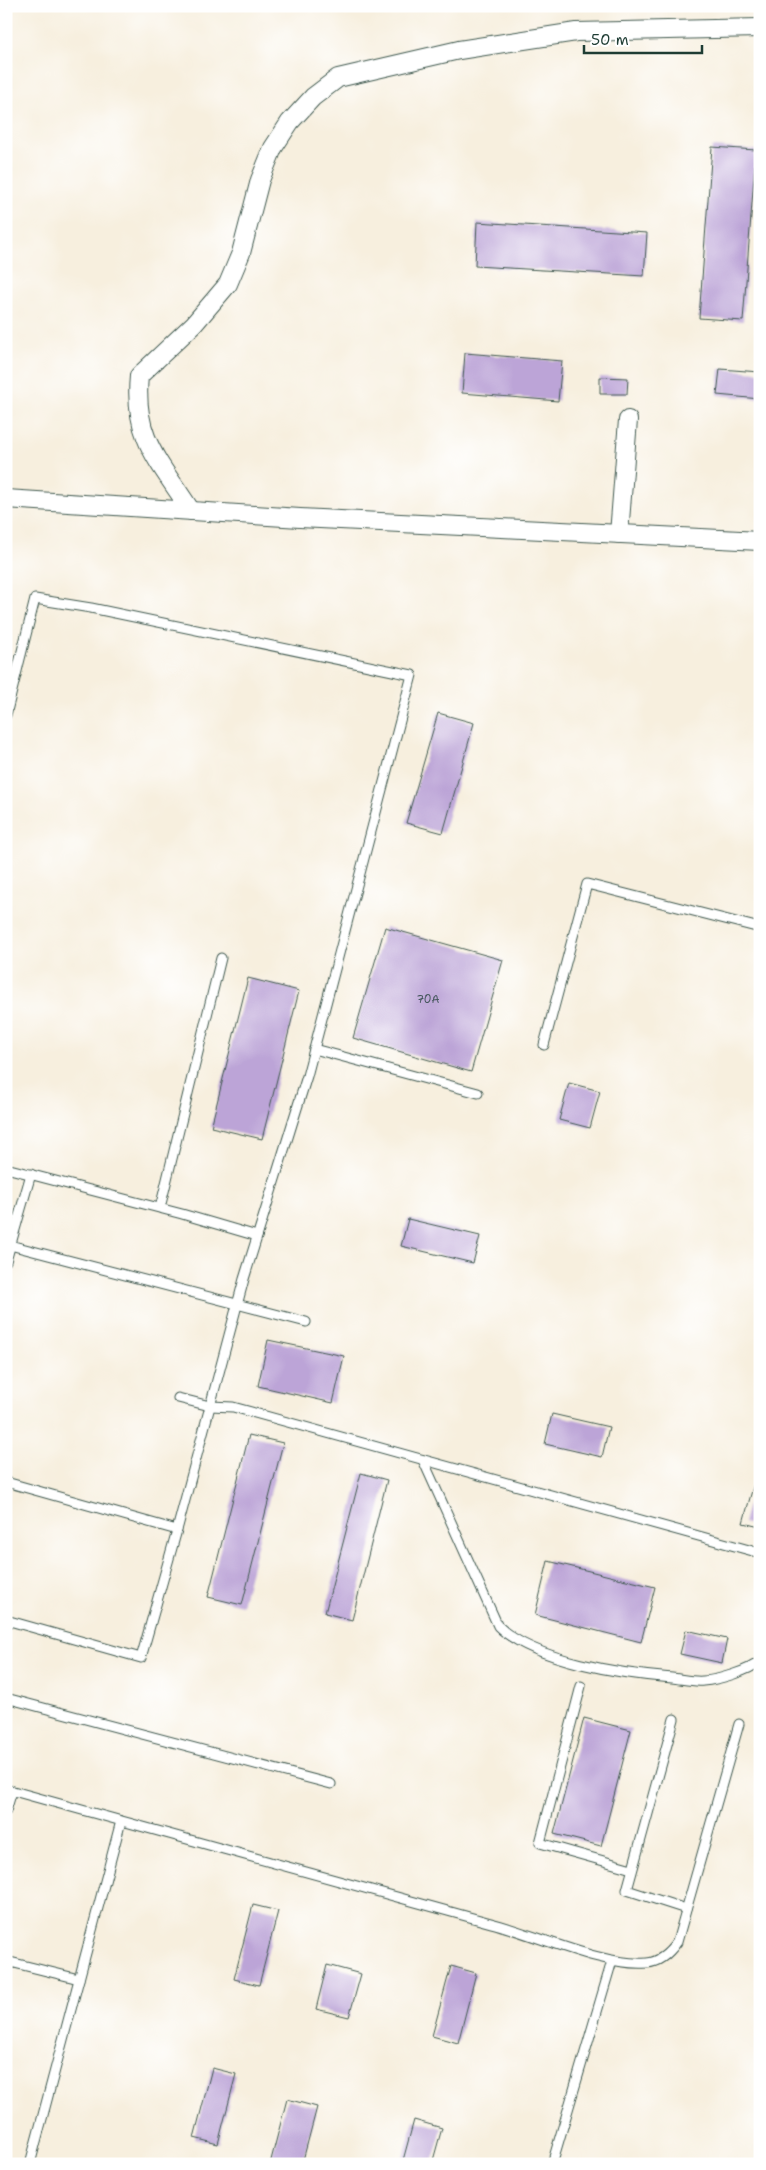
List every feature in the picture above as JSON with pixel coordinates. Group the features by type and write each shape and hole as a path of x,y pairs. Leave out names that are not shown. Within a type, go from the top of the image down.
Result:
{"street":[{"path":"192,511 144,436 138,403 140,376 194,324 228,284 241,253 260,180 273,148 290,122 313,97 338,78 459,50 576,32 760,28"},
{"path":"619,534 628,420"},
{"path":"6,499 192,511 760,541"}],"lane":[{"path":"6,715 35,599 91,608 412,676 314,1049 237,1306 141,1658 6,1620"},
{"path":"544,1045 587,884 760,928"},
{"path":"160,1208 221,958"},
{"path":"314,1049 478,1093"},
{"path":"6,1168 160,1208 258,1236"},
{"path":"6,1261 8,1245 30,1174"},
{"path":"8,1245 237,1306 306,1322"},
{"path":"178,1398 210,1406 233,1407 760,1553"},
{"path":"423,1460 498,1626 508,1636 550,1655 632,1675 704,1681 751,1668 760,1661"},
{"path":"6,1482 177,1530"},
{"path":"581,1686 540,1843 632,1869"},
{"path":"6,1698 330,1784"},
{"path":"674,1719 627,1890 686,1910"},
{"path":"6,1811 9,1790 498,1924 612,1961 648,1963 671,1951 677,1942 739,1724"},
{"path":"30,2164 121,1821"},
{"path":"6,1961 79,1979"},
{"path":"552,2164 612,1961"}],"building":[{"path":"712,147 756,150 743,321 699,318"},
{"path":"477,222 647,233 644,276 475,266"},
{"path":"465,353 562,361 558,401 462,393"},
{"path":"720,369 760,372 760,399 717,395"},
{"path":"600,377 628,378 627,394 600,394"},
{"path":"438,713 474,723 443,833 406,823"},
{"path":"385,927 503,960 471,1072 353,1038"},
{"path":"248,978 299,991 262,1139 211,1127"},
{"path":"569,1083 600,1091 590,1128 559,1120"},
{"path":"408,1219 480,1236 473,1263 401,1246"},
{"path":"268,1340 344,1356 333,1403 258,1386"},
{"path":"552,1414 609,1427 602,1457 545,1444"},
{"path":"249,1435 283,1443 242,1605 208,1597"},
{"path":"361,1473 387,1480 352,1620 325,1613"},
{"path":"756,1476 760,1476 760,1527 743,1523"},
{"path":"548,1561 655,1587 641,1642 535,1615"},
{"path":"686,1630 727,1639 722,1663 680,1654"},
{"path":"584,1718 631,1730 601,1846 554,1834"},
{"path":"253,1905 278,1911 259,1985 234,1979"},
{"path":"327,1965 361,1974 349,2017 316,2009"},
{"path":"451,1966 476,1973 458,2043 432,2036"},
{"path":"212,2068 236,2074 218,2144 194,2138"},
{"path":"287,2099 317,2107 302,2164 270,2164"},
{"path":"414,2120 442,2128 432,2164 402,2164"}]}
